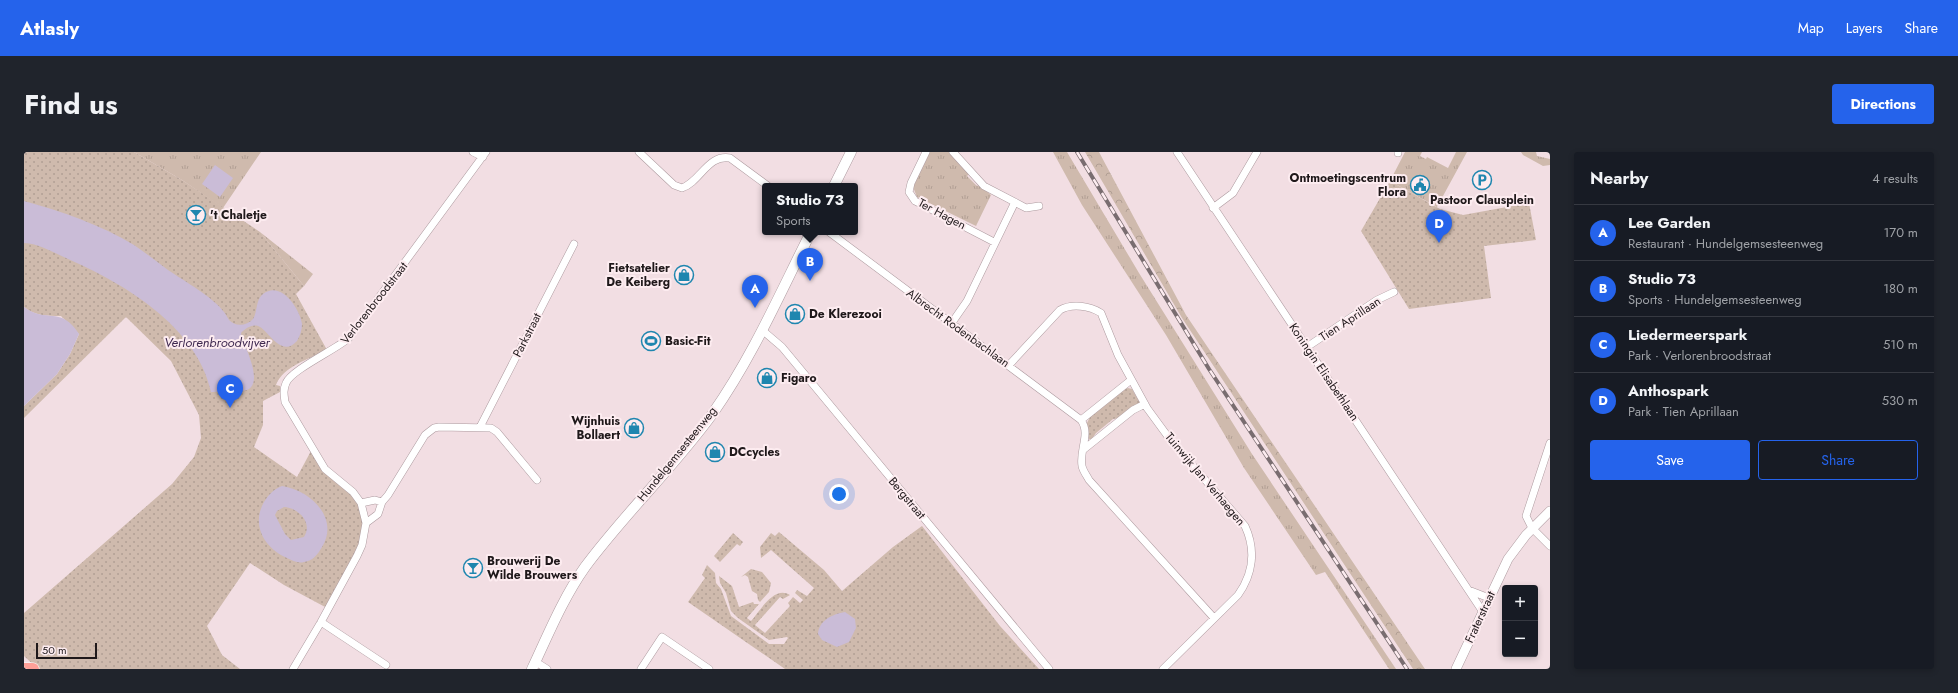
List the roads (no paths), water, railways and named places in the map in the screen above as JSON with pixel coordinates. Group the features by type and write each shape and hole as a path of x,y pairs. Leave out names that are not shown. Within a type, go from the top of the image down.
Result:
{"main road":[{"path":"836,183 851,152"},
{"name":"Hundelgemsesteenweg","path":"534,666 564,602 584,568 708,419 738,375 810,235"}],"street":[{"name":"Verlorenbroodstraat","path":"293,669 321,622 362,544 366,523 361,503 353,492 325,469 285,402 283,391 286,382 292,375 338,347 349,338 485,155 473,152"},
{"path":"639,152 674,185 682,188 688,186 713,162 724,157 730,158 764,183"},
{"name":"Ter Hagen","path":"926,152 911,183 909,192 915,201 994,242"},
{"path":"953,152 984,186 1026,208 1039,206"},
{"name":"Koningin Elisabethlaan","path":"1176,152 1471,591 1483,612"},
{"path":"1214,208 1232,193 1257,152"},
{"path":"951,324 966,301 1015,202"},
{"name":"Albrecht Rodenbachlaan","path":"833,235 951,324 1009,365 1083,423"},
{"name":"Parkstraat","path":"480,427 574,244"},
{"name":"Tien Aprillaan","path":"1307,347 1377,300 1394,292"},
{"name":"Tuinwijk Jan Verhaegen","path":"1009,365 1060,310 1072,306 1095,309 1101,312 1118,355 1145,404 1169,438 1238,516 1249,536 1252,559 1245,584 1238,595 1163,669"},
{"name":"Bergstraat","path":"762,330 782,347 1049,669"},
{"path":"1131,380 1083,423 1082,465 1089,480 1214,618"},
{"path":"1083,450 1133,410 1145,404"},
{"path":"366,523 378,514 382,502 388,495 425,435 429,430 439,427 491,428 497,432 537,480"},
{"path":"1550,443 1526,511 1526,516 1532,528 1550,546"},
{"path":"361,503 375,500 382,502"},
{"name":"Fraterstraat","path":"1456,669 1508,559 1532,528 1550,511"},
{"path":"1471,591 1489,598"},
{"path":"321,622 386,665"},
{"path":"641,669 662,637 709,669"},
{"path":"534,666 547,669"}],"water":[{"path":"215,165 233,178 220,197 202,184"},
{"name":"Verlorenbroodvijver","path":"24,201 80,219 108,231 134,245 213,301 234,324 241,325 248,323 253,319 260,297 263,294 270,291 283,293 294,304 298,311 302,324 301,333 297,341 286,347 276,342 260,327 252,326 247,328 241,333 254,372 253,385 246,390 211,392 203,368 190,347 174,327 155,310 111,280 88,268 41,247 24,243"},
{"path":"24,307 32,312 59,317 66,320 79,334 70,354 57,374 24,406"},
{"path":"282,486 303,493 312,499 325,516 327,536 319,552 310,560 295,562 279,554 266,542 262,535 259,519 260,511 264,502 274,490","holes":["284,507 290,508 299,513 306,522 307,527 304,537 291,540 285,534 275,515 277,511"]},
{"path":"845,612 855,619 856,628 849,642 837,647 822,640 818,634 824,621 831,616"}],"railway":[{"path":"1077,152 1209,369 1407,669"}],"place":[{"name":"Pastoor Clausplein","path":"1482,180"},
{"name":"Ontmoetingscentrum Flora","path":"1420,185"},
{"name":"'t Chaletje","path":"196,215"},
{"name":"Anthospark","path":"1439,243"},
{"name":"Fietsatelier De Keiberg","path":"684,275"},
{"name":"Studio 73","path":"810,281"},
{"name":"Lee Garden","path":"755,308"},
{"name":"De Klerezooi","path":"795,314"},
{"name":"Basic-Fit","path":"651,341"},
{"name":"Figaro","path":"767,378"},
{"name":"Liedermeerspark","path":"230,408"},
{"name":"Wijnhuis Bollaert","path":"634,428"},
{"name":"DCcycles","path":"715,452"},
{"name":"Brouwerij De Wilde Brouwers","path":"473,568"}]}
